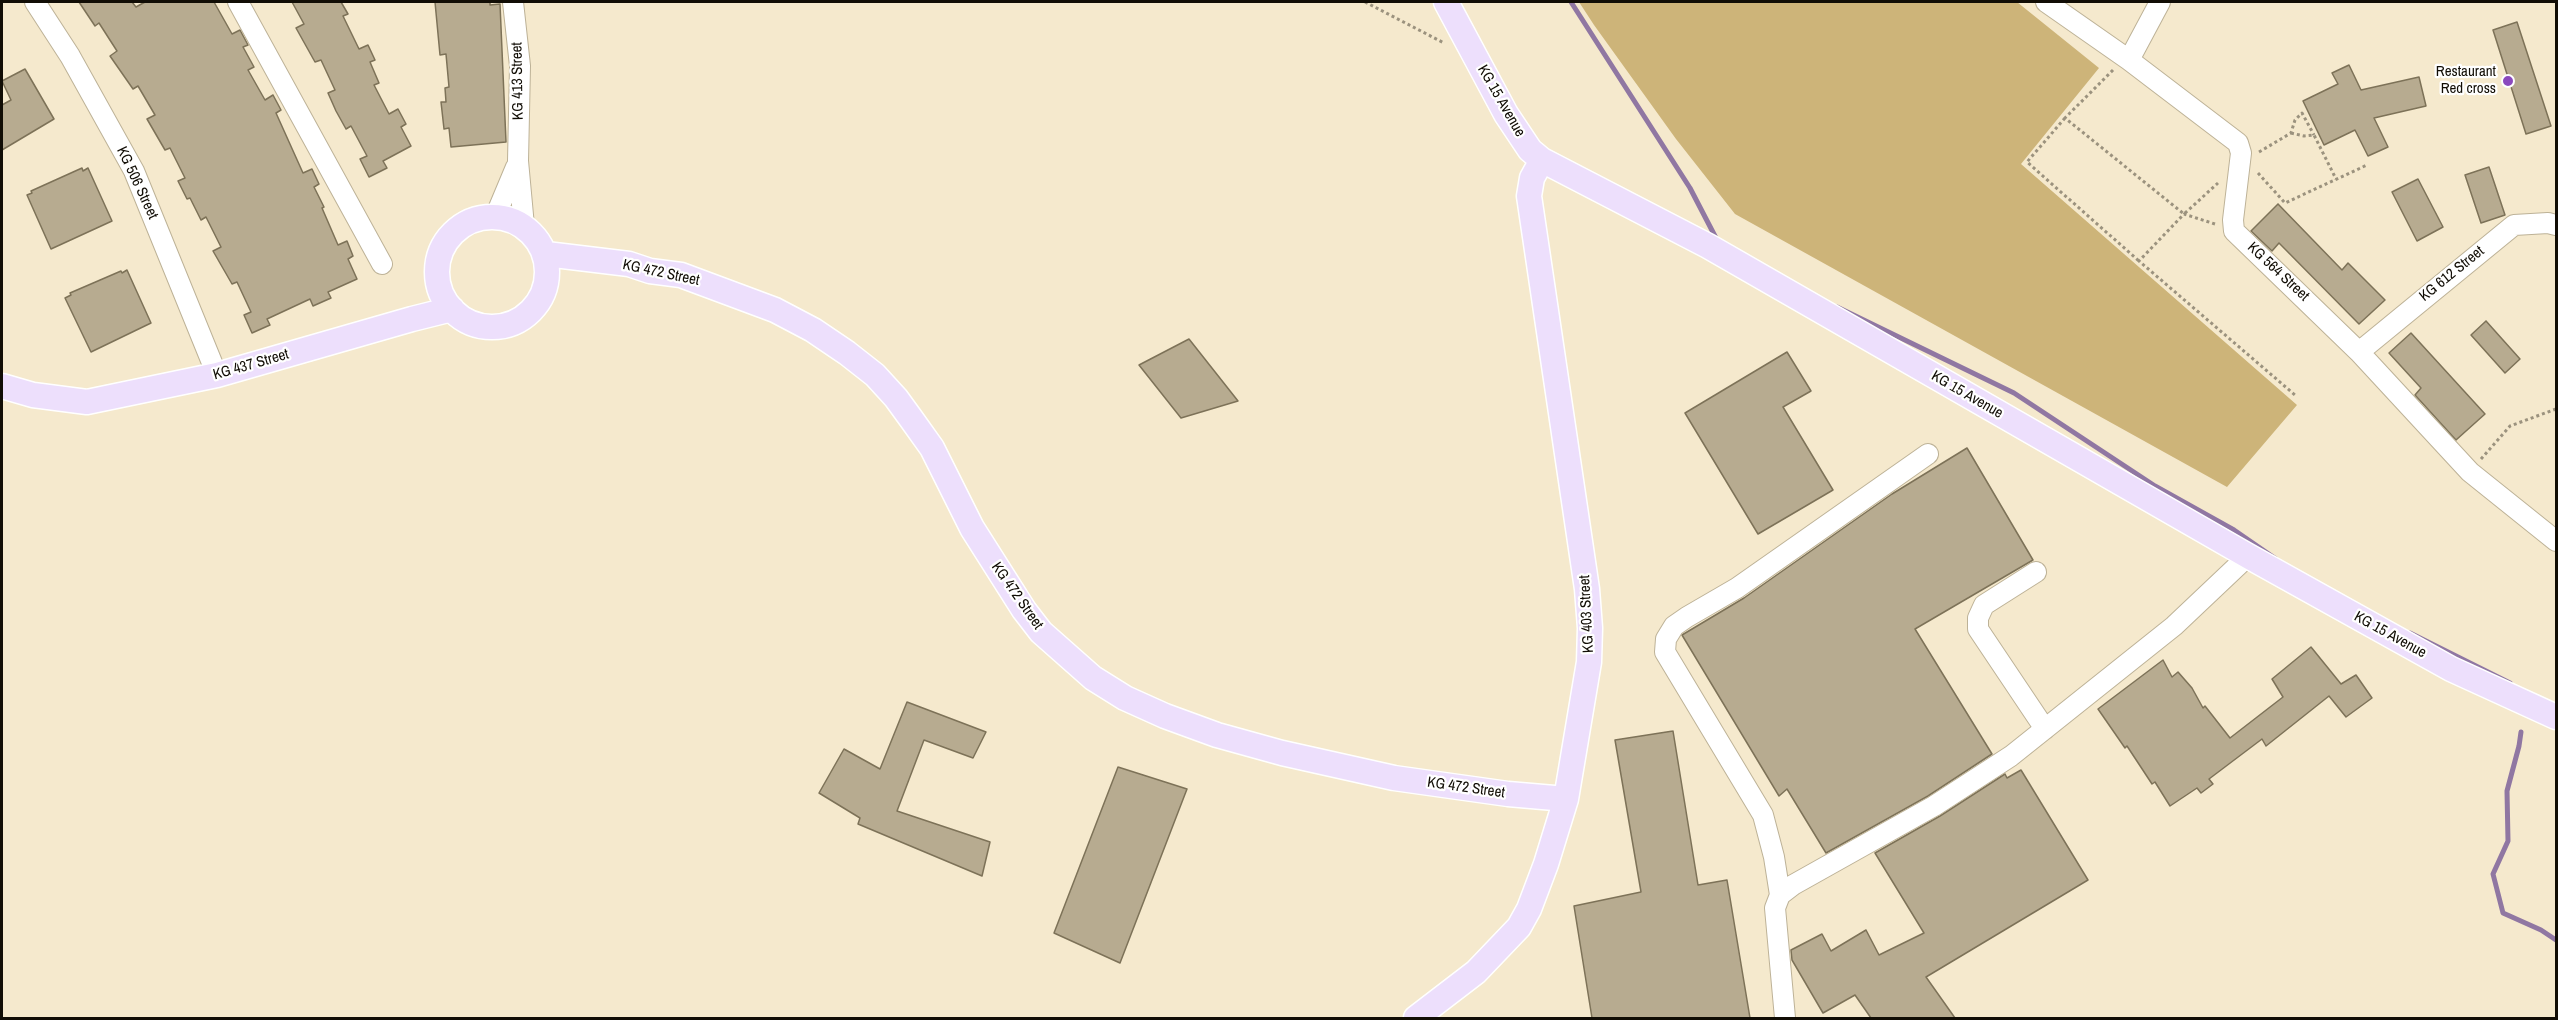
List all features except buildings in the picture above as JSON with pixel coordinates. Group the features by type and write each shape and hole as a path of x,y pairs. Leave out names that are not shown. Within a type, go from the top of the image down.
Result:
{"main road":[{"name":"KG 15 Avenue","path":"1446,2 1506,114 1530,150 1542,160 1708,246 2248,556 2451,669 2556,717"},
{"name":"KG 403 Street","path":"1416,1018 1476,972 1519,927 1529,909 1566,799 1589,662 1590,628 1587,589 1529,196 1532,178 1542,160"},
{"path":"495,217 511,220 524,226 535,236 546,254 547,285 538,304 528,314 502,327 473,324 452,309 442,295 437,282 437,267 446,240 468,222 495,217"},
{"name":"KG 472 Street","path":"546,254 629,264 650,271 681,275 747,298 813,330 875,375 896,398 932,448 972,528 1024,610 1057,648 1093,678 1125,698 1186,724 1282,753 1394,778 1508,794 1566,799"},
{"name":"KG 472 Street","path":"547,285 598,262"},
{"path":"412,319 437,282"},
{"name":"KG 437 Street","path":"2,386 33,395 87,402 217,375 452,309"}],"street":[{"name":"KG 506 Street","path":"35,2 70,56 134,171 217,375"},
{"path":"238,2 382,264"},
{"name":"KG 413 Street","path":"513,2 520,66 518,161 524,226"},
{"name":"KG 564 Street","path":"2046,2 2127,58 2241,147 2233,220 2234,231 2359,352 2470,472 2556,541"},
{"path":"2127,58 2160,2"},
{"name":"KG 413 Street","path":"495,217 518,161"},
{"name":"KG 612 Street","path":"2359,352 2514,225 2548,223 2556,225"},
{"path":"1785,1018 1775,908 1780,895 1774,857 1763,815 1665,652 1666,639 1674,626 1737,588 1928,454"},
{"path":"1780,895 1793,885 1934,806 2011,756 2174,626 2248,556"},
{"path":"2036,572 1984,605 1978,618 1978,629 2045,729"}],"path":[{"path":"1365,2 1447,44"},
{"path":"2127,58 2065,118 2027,162 2295,395"},
{"path":"2314,135 2304,136 2290,133 2295,120 2302,113 2314,135 2336,179"},
{"path":"2065,118 2184,214 2234,231"},
{"path":"2254,169 2285,203 2367,165"},
{"path":"2139,261 2224,177"},
{"path":"2470,472 2510,426 2556,409"}],"shaded area":[{"path":"1579,2 2017,2 2099,68 2021,164 2297,405 2227,487 1735,214 1676,139"}],"waterway":[{"path":"1571,2 1690,188 1717,240"},
{"path":"1837,307 2014,393 2155,486 2234,530 2276,559"},
{"path":"2410,633 2510,683"},
{"path":"2521,732 2507,791 2508,841 2493,874 2503,913 2541,930 2556,940"}],"place":[{"name":"Restaurant Red cross","path":"2508,81"}]}
